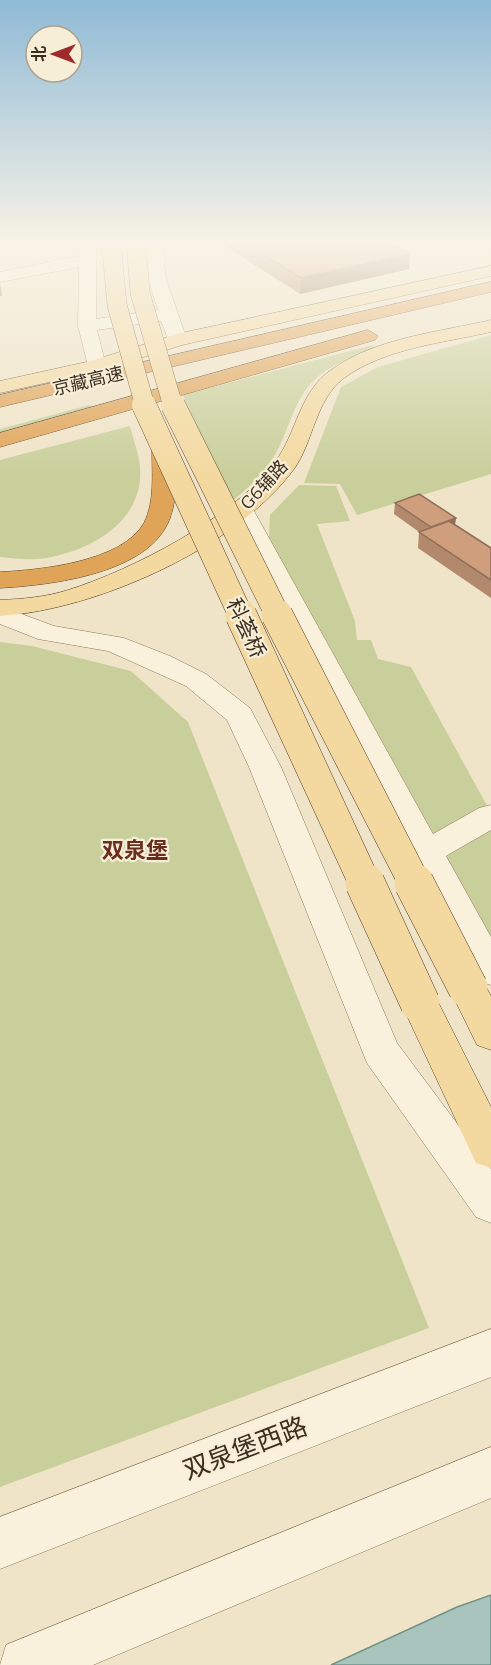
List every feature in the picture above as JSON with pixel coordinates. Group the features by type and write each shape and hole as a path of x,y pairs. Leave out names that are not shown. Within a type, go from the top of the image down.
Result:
{"highway":[{"name":"京藏高速","path":"0,401 354,319"},
{"name":"京藏高速","path":"0,419 435,319"},
{"path":"0,440 401,327"},
{"path":"0,580 56,574 86,567 134,546 153,529 159,516 164,498 163,450"}],"main road":[{"name":"科荟桥","path":"118,319 122,338 145,407 163,450 420,1003 491,1150"},
{"name":"科荟桥","path":"148,319 176,416 480,979 491,1034"},
{"path":"0,387 96,366 177,340 274,319"},
{"name":"G6辅路","path":"0,608 27,607 65,600 123,579 242,511 273,481 293,453 316,396 334,376 369,357 491,326"}],"street":[{"path":"87,319 96,366"},
{"path":"87,326 136,319"},
{"path":"170,319 177,340"},
{"path":"242,511 427,852 480,979"},
{"path":"0,614 48,633 114,644 160,662 196,680 239,715 265,767 381,1052 491,1203"},
{"path":"427,852 491,816"},
{"name":"双泉堡西路","path":"0,1543 491,1353"},
{"path":"26,1665 491,1472"}],"green space":[{"path":"491,335 491,474 357,515 340,484 304,483 341,387 378,367"},
{"path":"372,345 375,348 334,366 313,381 298,403 271,461 230,503 183,395"},
{"path":"89,405 93,407 0,434 0,429"},
{"path":"130,426 140,467 139,485 135,501 116,526 103,537 88,545 49,558 0,557 0,460"},
{"path":"299,485 336,486 350,521 317,524 355,621 357,640 371,640 378,659 411,667 491,813 491,938 269,538 270,515"},
{"path":"0,642 32,646 131,671 188,722 429,1328 0,1487"}],"water":[{"path":"491,1595 491,1665 331,1665 457,1607"}],"building":[{"path":"419,494 456,518 431,527 395,503"},
{"path":"449,521 491,548 491,580 419,532"}],"district":[{"name":"双泉堡","path":"135,850"}]}
